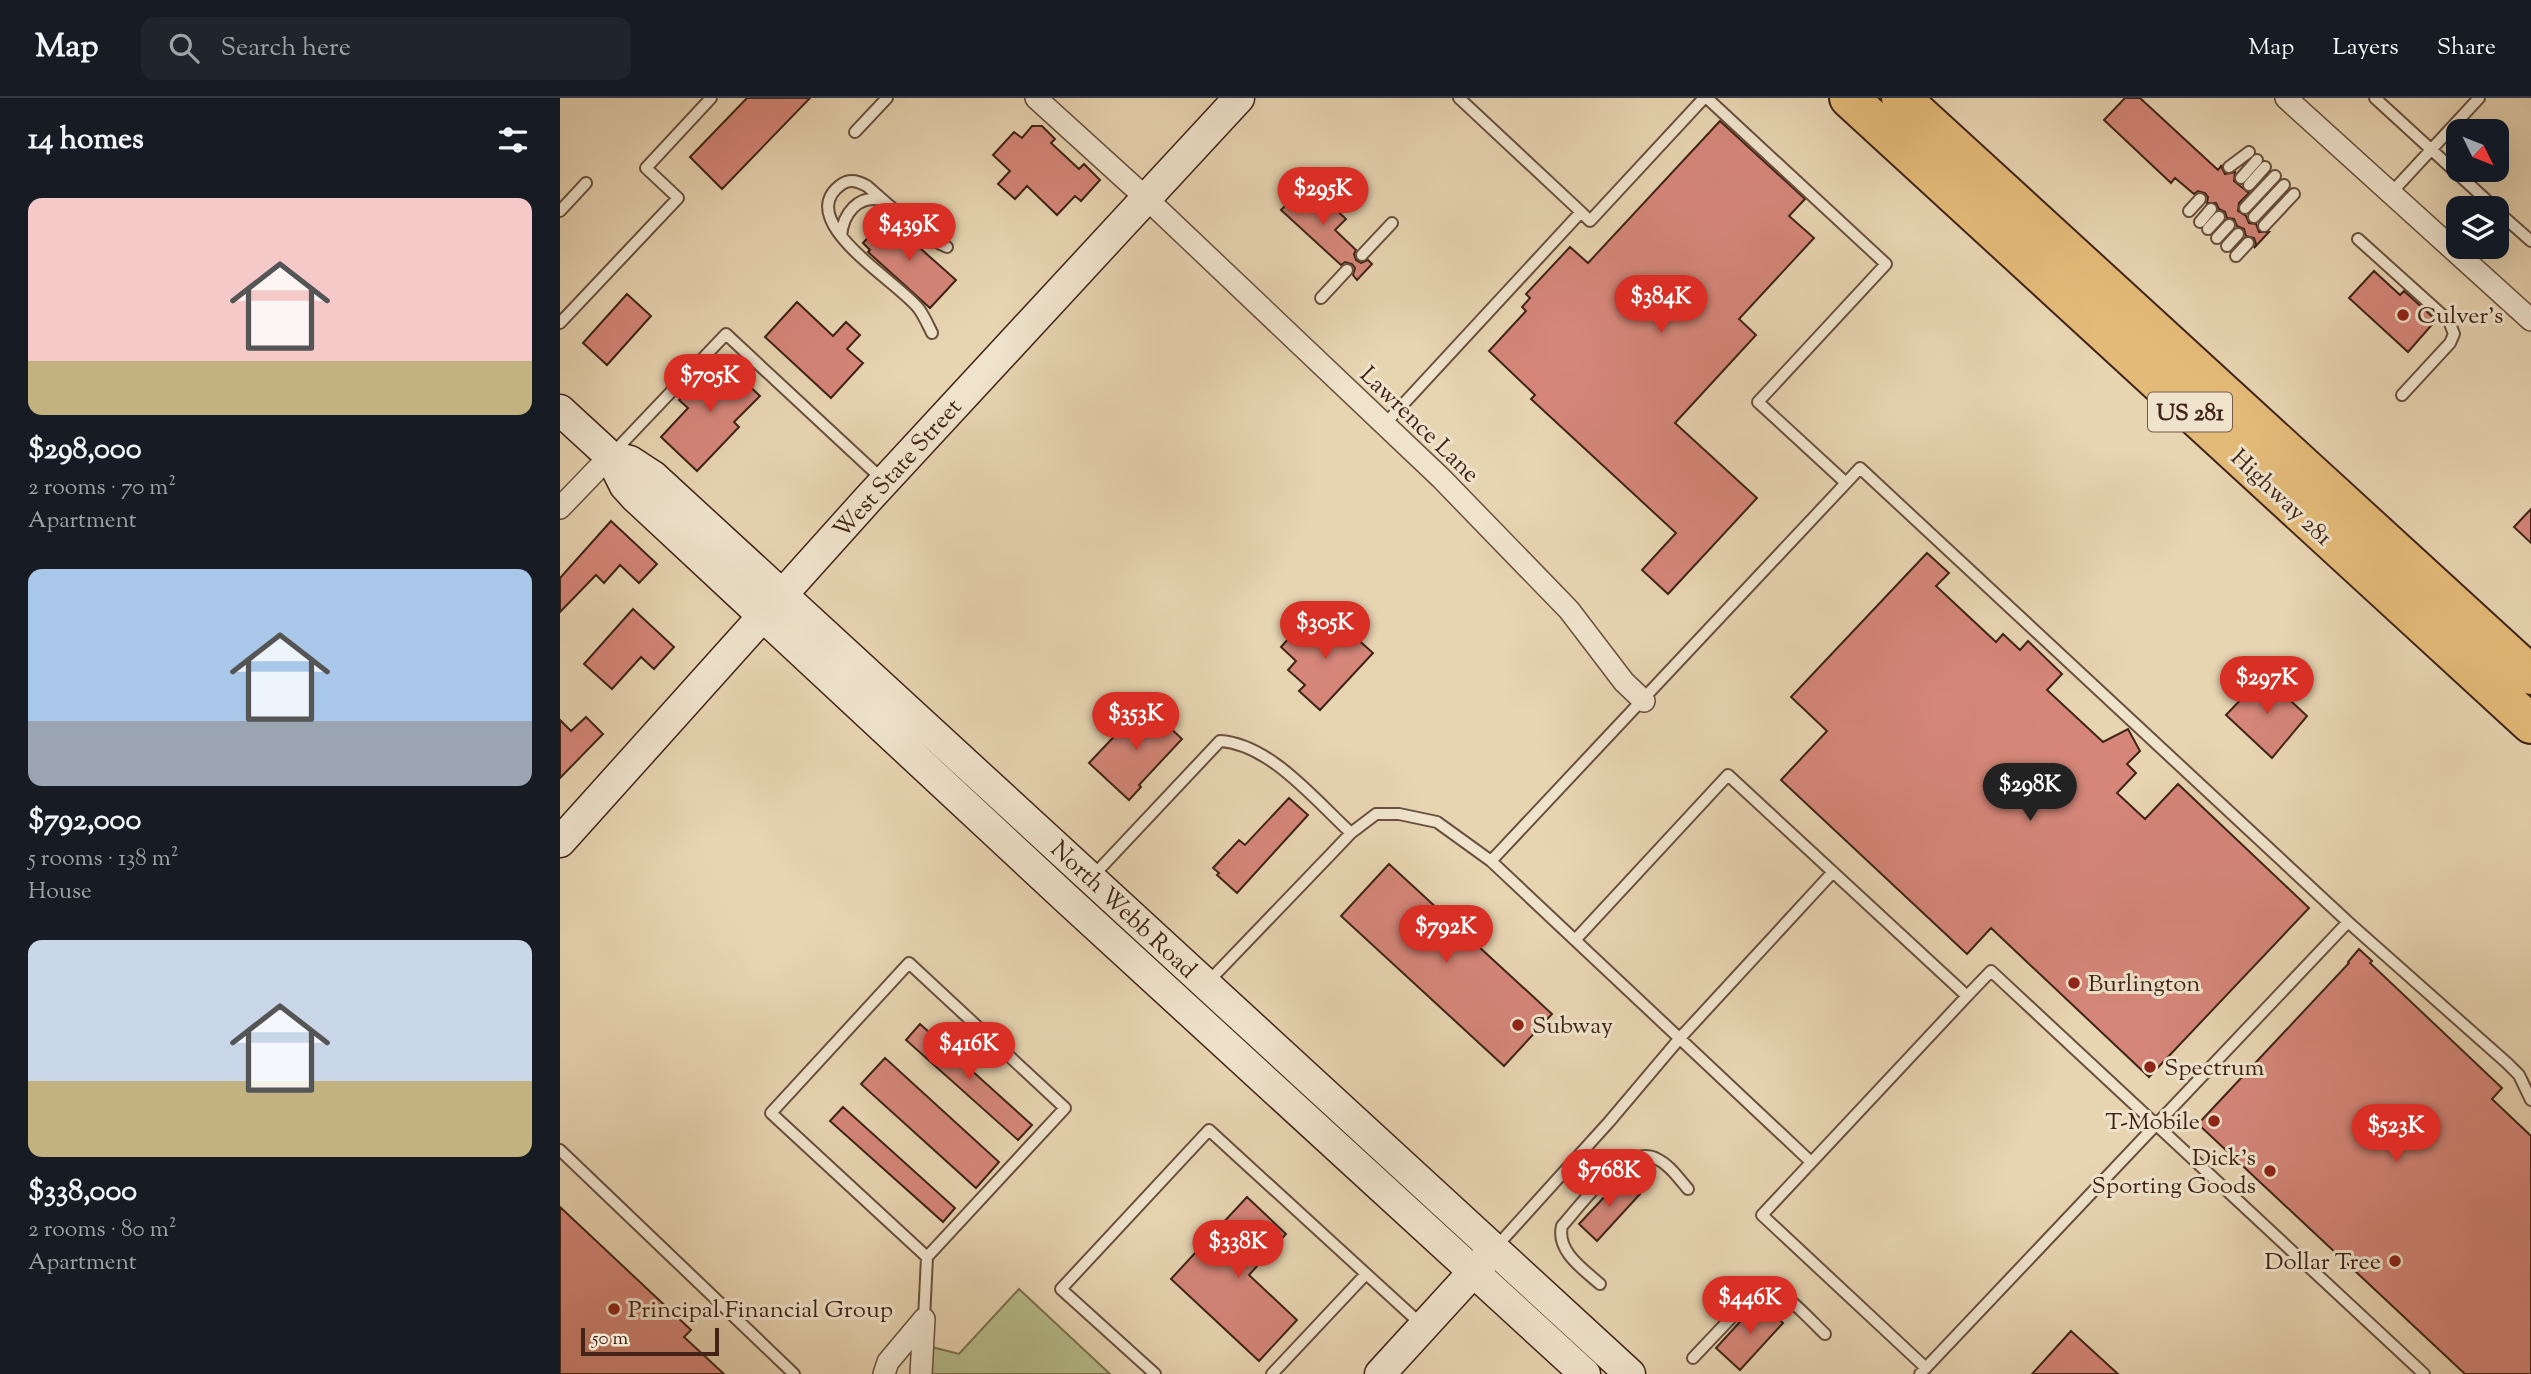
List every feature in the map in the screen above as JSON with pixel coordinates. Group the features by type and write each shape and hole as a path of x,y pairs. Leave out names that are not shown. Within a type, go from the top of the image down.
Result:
{"highway":[{"name":"Highway 281","path":"1849,98 2531,724"},
{"name":"Highway 281","path":"1901,98 2531,675"}],"main road":[{"name":"West State Street","path":"560,842 884,481 1239,98"},
{"name":"North Webb Road","path":"560,410 610,456 625,486 635,497 762,617 1195,996 1494,1250 1630,1374"},
{"name":"North Webb Road","path":"610,456 630,461 647,471 1090,878 1195,996 1474,1271 1586,1374"},
{"path":"1380,1374 1494,1250"}],"street":[{"name":"Lawrence Lane","path":"1036,98 1146,198 1441,478 1569,610 1623,681 1644,701"},
{"path":"2286,98 2531,320"},
{"path":"560,509 610,456"},
{"path":"884,1374 888,1362 924,1319"},
{"path":"921,1374 924,1319"}],"lane":[{"path":"560,323 678,198 646,168 711,98"},
{"path":"855,132 887,98"},
{"path":"1459,98 1590,220 1705,98 1886,264 1758,402 1846,483"},
{"path":"2375,98 2482,196"},
{"path":"2391,193 2479,98"},
{"path":"2229,167 2257,160 2245,181"},
{"path":"2245,208 2274,176"},
{"path":"932,333 918,308 833,227 827,202 842,184 849,180 856,181 867,186 925,237 947,247"},
{"path":"560,211 586,183"},
{"path":"2254,217 2284,185"},
{"path":"2264,226 2294,194"},
{"path":"841,236 845,219 863,199 884,201"},
{"path":"2189,211 2200,199"},
{"path":"1384,425 1581,212"},
{"path":"2204,225 2215,213"},
{"path":"2509,221 2531,241"},
{"path":"1362,255 1392,223"},
{"path":"2217,238 2229,225"},
{"path":"2227,246 2238,234"},
{"path":"2358,239 2449,321 2454,334 2450,343 2402,395"},
{"path":"2236,256 2248,243"},
{"path":"1321,298 1347,270"},
{"path":"610,456 726,334 884,481"},
{"path":"1492,861 1860,468 2348,922 2519,1075 2531,1100"},
{"path":"1090,878 1220,741 1237,742 1269,758 1351,833"},
{"path":"1576,939 1728,775 1967,996"},
{"path":"1195,996 1351,833 1376,814 1399,814 1437,822 1492,861 1811,1162"},
{"path":"1494,1250 1680,1038 1833,872"},
{"path":"2348,922 2155,1124 1923,1371 1762,1215 1991,971 2155,1124 2424,1374"},
{"path":"924,1319 927,1257 1065,1108 909,963 771,1113 927,1257"},
{"path":"1155,1374 1061,1289 1209,1130 1424,1327"},
{"path":"560,1150 794,1374"},
{"path":"1600,1284 1566,1251 1559,1236 1562,1226 1617,1167 1629,1159 1647,1155 1659,1159 1688,1189"},
{"path":"1272,1374 1366,1274"},
{"path":"1693,1358 1747,1301 1757,1292 1766,1289 1785,1296 1825,1334"}],"green space":[{"path":"1019,1289 1110,1374 928,1374 932,1347 959,1354"}],"building":[{"path":"747,98 810,98 722,189 690,157"},
{"path":"2125,98 2140,98 2218,170 2221,166 2225,174 2235,172 2234,181 2249,193 2239,203 2238,211 2246,216 2249,223 2256,224 2259,232 2269,232 2254,248 2254,238 2246,236 2244,229 2237,226 2234,219 2227,218 2216,203 2207,203 2208,197 2205,193 2198,191 2194,194 2175,178 2171,183 2104,120"},
{"path":"1720,121 1805,199 1789,216 1814,238 1739,319 1756,335 1675,423 1757,498 1668,594 1642,570 1676,533 1531,399 1535,395 1489,351 1526,311 1522,307 1530,298 1526,294 1570,247 1588,263"},
{"path":"1032,126 1042,126 1055,139 1051,143 1079,169 1084,164 1100,180 1081,201 1075,196 1057,215 1027,186 1015,199 998,184 1010,171 993,155 1014,132 1022,138"},
{"path":"1307,183 1346,219 1335,230 1356,250 1356,260 1361,263 1368,260 1372,264 1357,280 1353,275 1355,268 1352,264 1345,262 1341,265 1281,210"},
{"path":"886,218 956,280 930,308 868,252 870,250 863,243"},
{"path":"2374,271 2400,295 2404,291 2436,320 2408,352 2349,298"},
{"path":"627,294 651,316 607,365 583,343"},
{"path":"797,302 833,336 846,322 860,335 847,349 863,363 831,398 765,337"},
{"path":"719,357 760,396 734,422 739,427 697,471 661,437 688,408 679,400"},
{"path":"2531,509 2531,543 2514,527"},
{"path":"611,521 657,564 639,583 620,565 604,583 596,575 560,612 560,578"},
{"path":"1927,553 1949,573 1936,586 1996,642 2003,634 2020,650 2028,641 2062,674 2047,690 2103,742 2128,729 2140,751 2127,764 2136,773 2117,793 2145,819 2178,784 2309,908 2149,1077 1991,928 1967,954 1781,780 1827,731 1791,697"},
{"path":"633,609 674,647 654,669 641,657 612,689 584,664"},
{"path":"1335,619 1373,653 1320,710 1299,691 1305,685 1288,670 1296,661 1281,647 1299,627 1315,641"},
{"path":"2266,673 2278,683 2275,686 2307,716 2272,758 2226,715"},
{"path":"1145,704 1182,739 1139,785 1141,787 1129,800 1089,763"},
{"path":"586,717 603,734 560,778 560,720 571,731"},
{"path":"1289,798 1308,815 1237,893 1213,868 1239,840 1245,845"},
{"path":"1389,864 1552,1014 1504,1066 1341,916"},
{"path":"2359,949 2372,961 2370,963 2502,1088 2492,1099 2531,1136 2531,1374 2465,1374 2198,1124 2349,963"},
{"path":"920,1024 1032,1125 1018,1140 906,1040"},
{"path":"885,1058 999,1162 976,1188 861,1084"},
{"path":"843,1107 955,1208 943,1222 830,1121"},
{"path":"1622,1178 1640,1194 1597,1241 1579,1224"},
{"path":"1247,1197 1286,1234 1249,1275 1297,1320 1259,1361 1171,1279"},
{"name":"Principal Financial Group","path":"560,1207 691,1330 684,1337 724,1374 560,1374"},
{"path":"1759,1301 1783,1323 1740,1370 1716,1348"},
{"path":"2071,1331 2118,1374 2032,1374"}],"place":[{"name":"Culver's","path":"2403,315"},
{"name":"Burlington","path":"2074,983"},
{"name":"Subway","path":"1518,1025"},
{"name":"Spectrum","path":"2150,1067"},
{"name":"T-Mobile","path":"2214,1121"},
{"name":"Dick's Sporting Goods","path":"2270,1171"},
{"name":"Dollar Tree","path":"2395,1261"},
{"name":"Principal Financial Group","path":"614,1309"}]}
